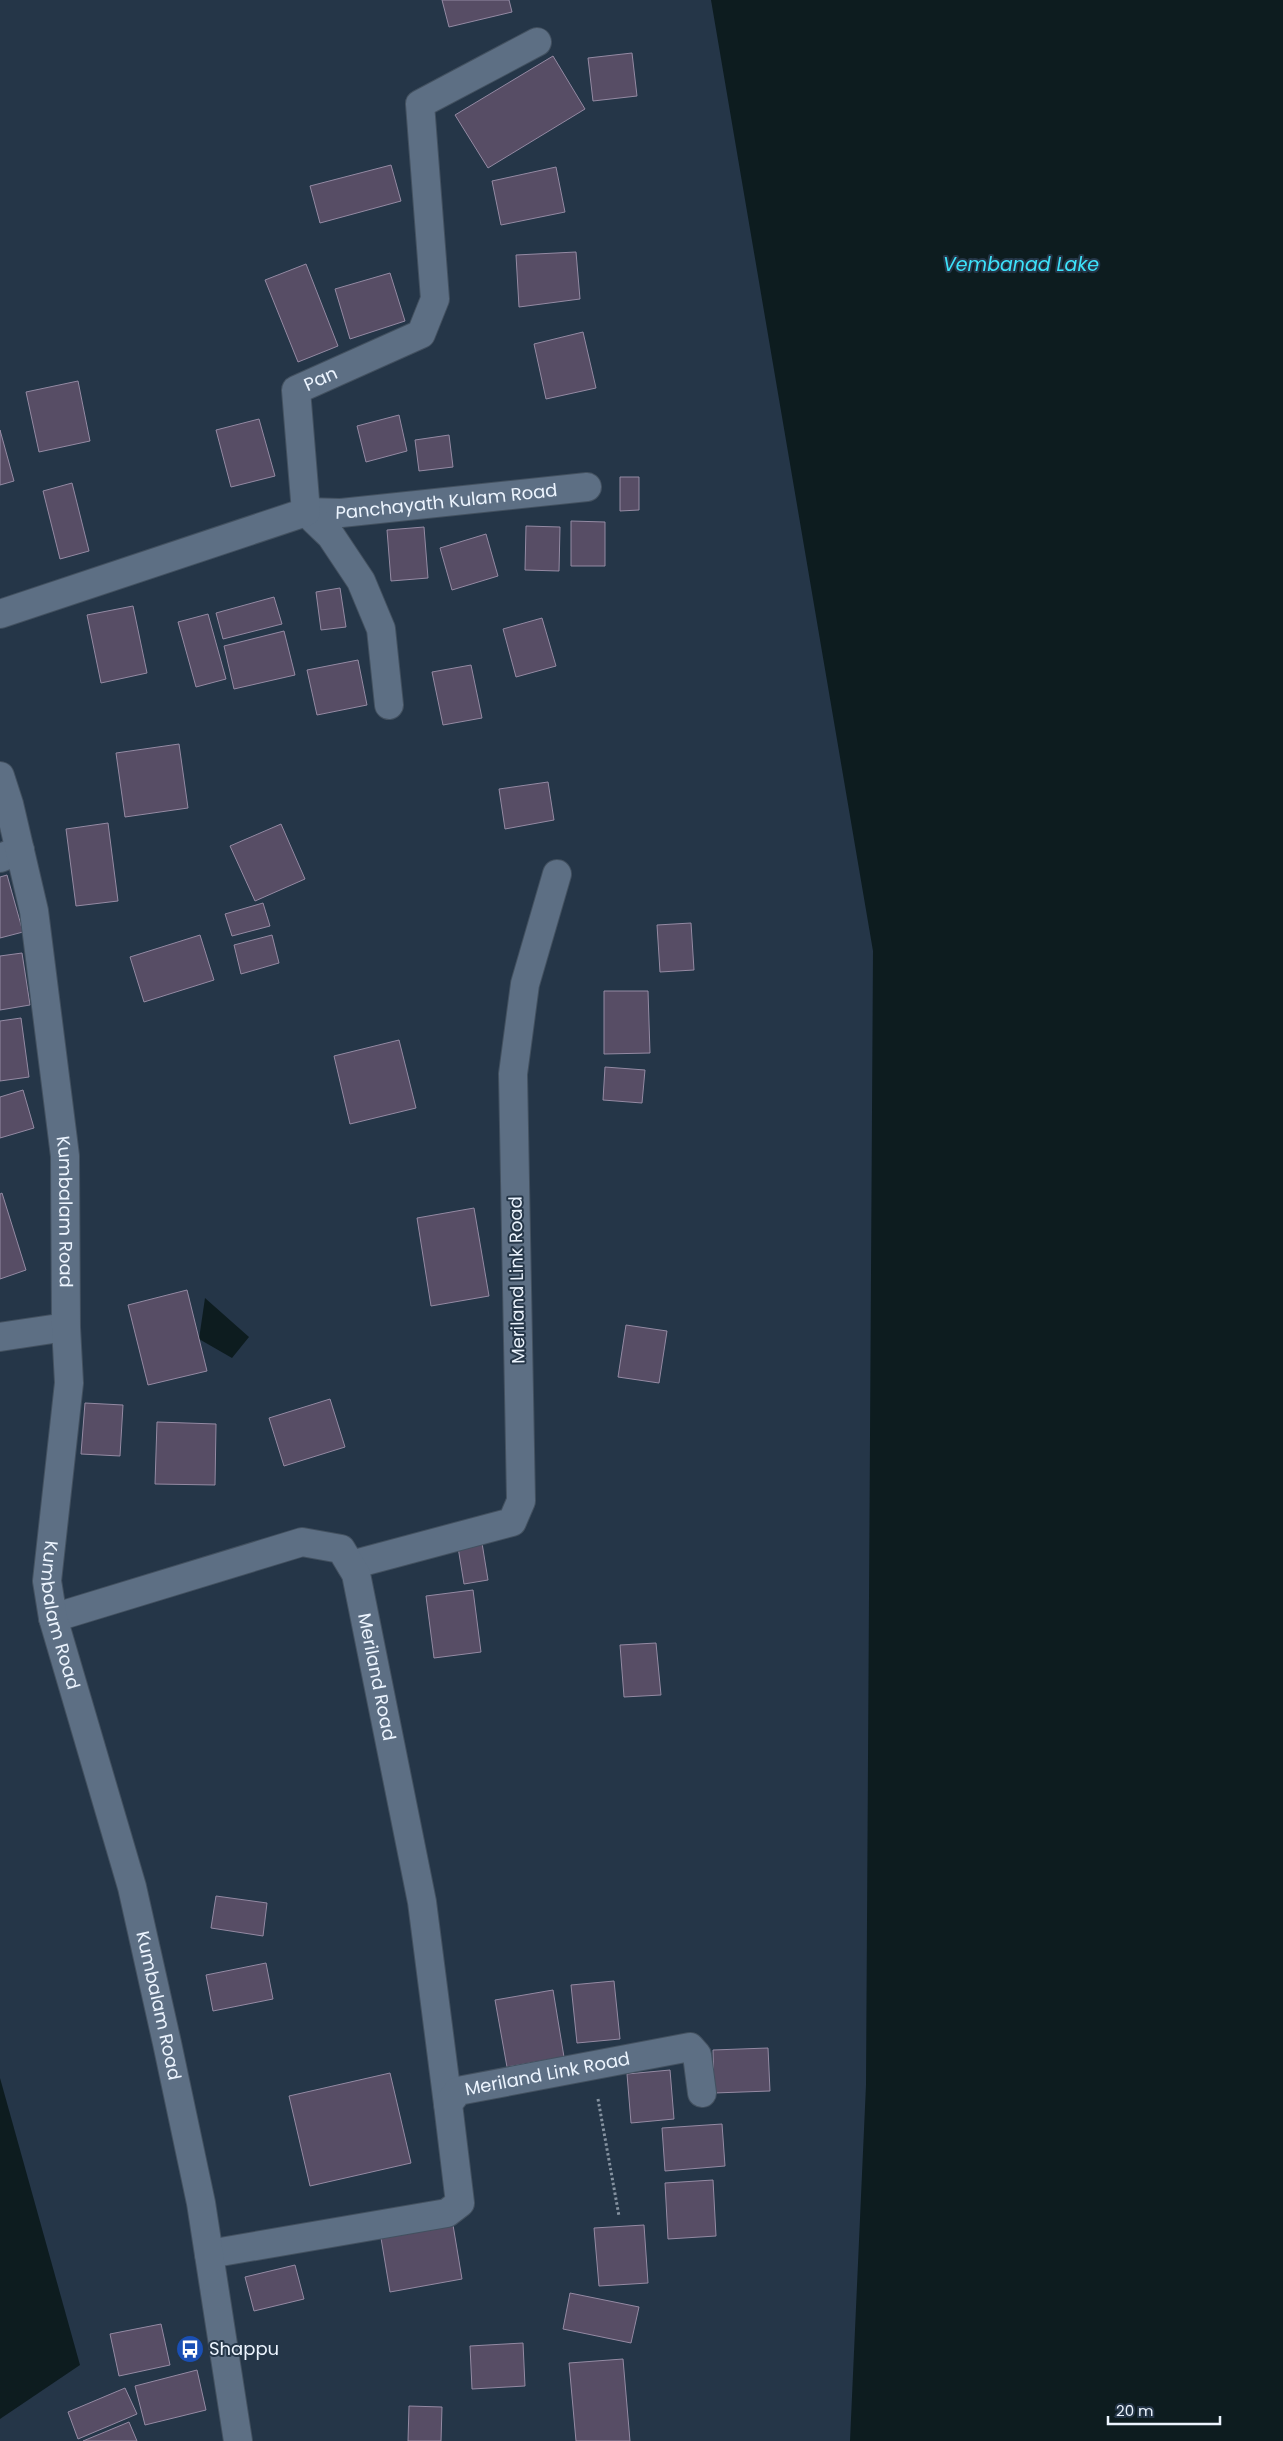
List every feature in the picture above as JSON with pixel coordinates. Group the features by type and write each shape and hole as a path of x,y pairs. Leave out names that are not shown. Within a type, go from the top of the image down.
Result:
{"street":[{"name":"Pan","path":"306,512 296,390 421,334 434,299 420,104 537,42"},
{"name":"Panchayath Kulam Road","path":"306,512 341,513 588,487"},
{"path":"0,614 306,512 331,536 361,581 381,629 389,705"},
{"name":"Kumbalam Road","path":"0,776 10,854 34,910 64,1156 66,1327 69,1383 47,1581 53,1618 132,1887 199,2194 238,2441"},
{"name":"Meriland Link Road","path":"351,1565 512,1522 520,1501 513,1074 525,984 557,874"},
{"path":"0,1337 66,1327"},
{"name":"Meriland Road","path":"53,1618 302,1542 341,1549 356,1574 422,1902 448,2104"},
{"name":"Meriland Link Road","path":"209,2254 447,2213 460,2203 448,2104 458,2091 690,2047 697,2055 702,2093"}],"path":[{"path":"591,2067 619,2216"}],"water":[{"name":"Vembanad Lake","path":"711,0 1283,0 1283,2441 850,2441 866,2085 873,951"},
{"path":"205,1298 249,1337 232,1358 199,1339"},
{"path":"0,2078 80,2365 0,2419"}],"building":[{"path":"442,0 509,0 512,12 449,27"},
{"path":"632,53 637,96 593,101 588,58"},
{"path":"553,56 585,109 488,168 455,115"},
{"path":"391,165 401,201 320,223 310,186"},
{"path":"556,167 565,212 501,225 492,181"},
{"path":"576,252 580,299 519,307 516,255"},
{"path":"306,264 338,346 298,362 265,280"},
{"path":"390,273 405,321 350,339 335,289"},
{"path":"583,332 596,388 546,399 534,344"},
{"path":"78,381 90,441 39,452 26,392"},
{"path":"399,415 407,451 366,462 357,426"},
{"path":"259,419 275,476 231,487 216,430"},
{"path":"0,430 14,481 0,485"},
{"path":"449,435 453,467 419,471 415,440"},
{"path":"620,477 639,477 639,510 620,511"},
{"path":"72,483 89,551 60,559 43,491"},
{"path":"571,521 605,522 605,566 571,566"},
{"path":"526,526 560,527 559,571 525,570"},
{"path":"424,527 428,578 391,581 387,530"},
{"path":"486,534 498,576 452,590 440,548"},
{"path":"340,588 346,627 321,630 316,592"},
{"path":"274,597 282,624 223,639 216,613"},
{"path":"133,606 147,673 101,683 87,615"},
{"path":"208,614 226,679 196,687 178,622"},
{"path":"542,618 556,666 516,677 503,629"},
{"path":"284,631 295,675 234,689 224,646"},
{"path":"358,660 367,705 317,715 307,670"},
{"path":"471,665 482,718 443,725 432,672"},
{"path":"179,744 188,808 125,817 116,753"},
{"path":"548,782 554,820 505,829 499,789"},
{"path":"108,823 118,901 76,906 66,829"},
{"path":"281,824 305,879 255,901 230,846"},
{"path":"7,875 23,932 0,938 0,877"},
{"path":"263,903 270,926 232,936 225,914"},
{"path":"691,923 694,970 660,972 657,925"},
{"path":"200,935 214,980 144,1002 130,957"},
{"path":"272,935 279,963 241,974 234,945"},
{"path":"22,953 30,1005 0,1010 0,956"},
{"path":"604,991 648,991 650,1053 604,1054"},
{"path":"21,1018 29,1077 0,1081 0,1021"},
{"path":"399,1040 416,1108 350,1124 334,1056"},
{"path":"605,1067 645,1070 642,1103 603,1100"},
{"path":"23,1090 34,1128 0,1138 0,1097"},
{"path":"2,1193 26,1270 0,1279 0,1194"},
{"path":"474,1208 489,1296 431,1306 417,1218"},
{"path":"187,1290 207,1371 148,1385 128,1305"},
{"path":"626,1325 667,1331 659,1383 618,1377"},
{"path":"330,1399 345,1447 284,1466 269,1418"},
{"path":"85,1403 123,1405 120,1456 81,1454"},
{"path":"157,1422 216,1424 215,1485 155,1484"},
{"path":"482,1543 488,1580 464,1584 458,1547"},
{"path":"473,1590 481,1652 434,1658 426,1596"},
{"path":"656,1643 661,1695 624,1697 620,1645"},
{"path":"216,1896 267,1903 263,1936 211,1928"},
{"path":"266,1963 273,1999 213,2011 206,1975"},
{"path":"614,1981 620,2039 577,2043 571,1985"},
{"path":"553,1990 564,2057 507,2067 495,2000"},
{"path":"768,2048 770,2091 714,2093 713,2050"},
{"path":"670,2070 674,2119 631,2123 627,2074"},
{"path":"390,2073 411,2163 310,2186 289,2096"},
{"path":"722,2124 725,2166 665,2171 662,2128"},
{"path":"713,2180 716,2236 668,2239 665,2183"},
{"path":"453,2225 462,2279 390,2292 381,2238"},
{"path":"644,2225 648,2283 599,2286 594,2228"},
{"path":"295,2265 304,2299 254,2311 245,2277"},
{"path":"570,2293 639,2307 631,2343 563,2329"},
{"path":"161,2324 170,2365 119,2376 110,2334"},
{"path":"523,2343 525,2386 472,2389 470,2346"},
{"path":"623,2359 630,2441 576,2441 569,2363"},
{"path":"197,2370 206,2410 145,2425 135,2386"},
{"path":"125,2388 137,2414 78,2439 68,2412"},
{"path":"409,2406 442,2407 441,2441 408,2441"},
{"path":"129,2422 137,2441 83,2441"}],"place":[{"name":"Shappu","path":"190,2349"}]}
